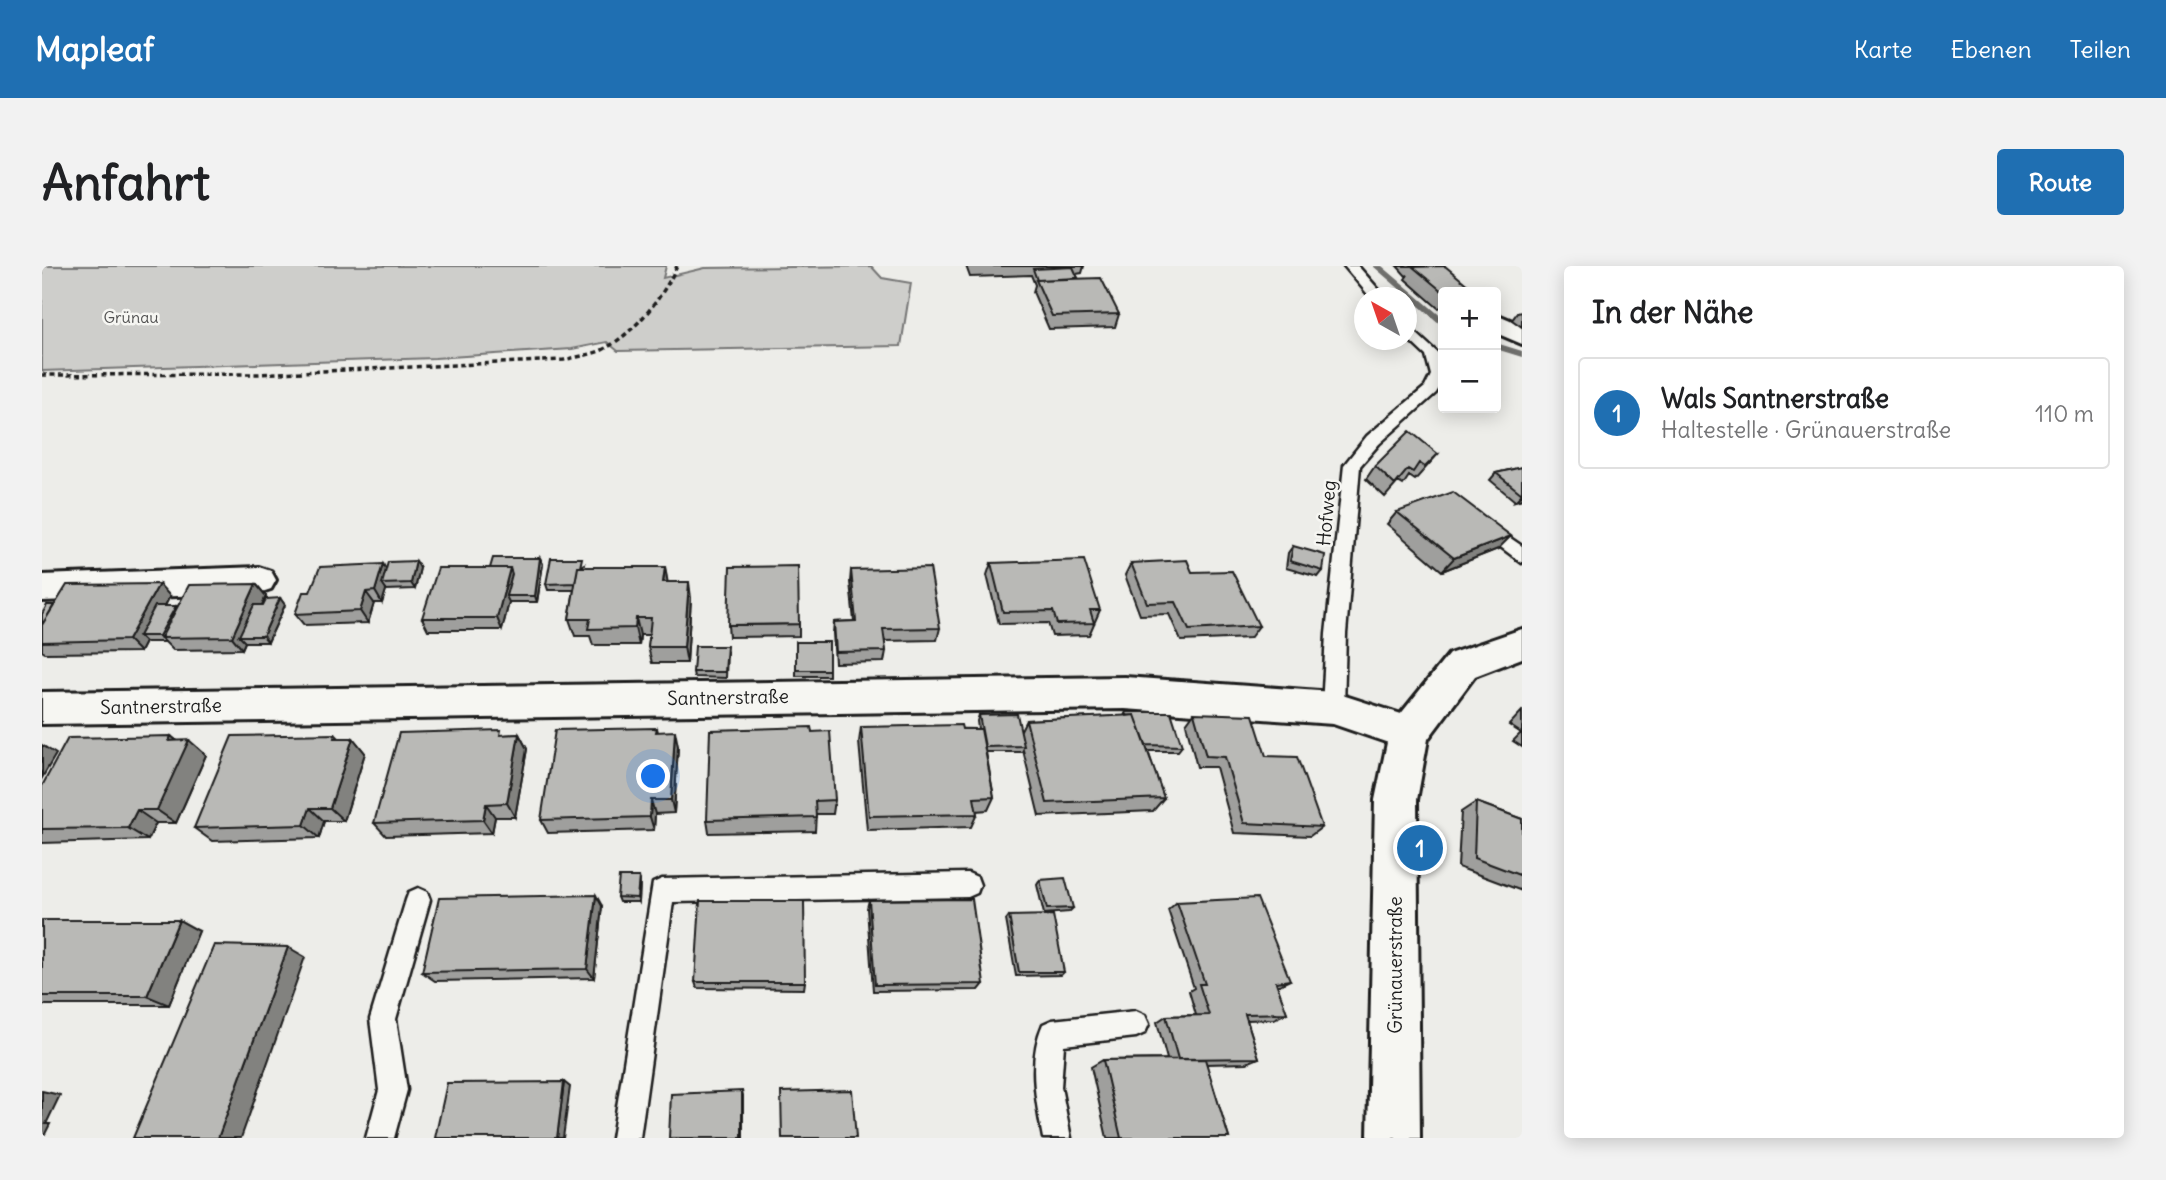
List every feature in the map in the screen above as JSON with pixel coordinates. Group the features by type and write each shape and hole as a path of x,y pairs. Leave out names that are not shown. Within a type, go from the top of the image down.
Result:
{"street":[{"path":"1501,326 1522,336"},
{"path":"45,592 259,580"},
{"name":"Grünauerstraße","path":"1394,1138 1396,800 1409,733 1462,665 1522,643"},
{"name":"Santnerstraße","path":"42,708 1125,693 1333,708 1409,733"}],"lane":[{"path":"1351,266 1369,287"},
{"name":"Hofweg","path":"1333,708 1336,634 1352,465 1373,440 1431,390 1439,375 1433,355 1417,339"},
{"path":"1477,520 1522,556"},
{"path":"626,1138 662,891 968,885"},
{"path":"380,1138 393,1090 383,1019 418,900"},
{"path":"1057,1138 1047,1087 1052,1032 1136,1024"}],"path":[{"path":"42,375 257,374 564,360 605,348 643,315 672,280 677,266"}],"green space":[{"name":"Grünau","path":"42,266 666,266 663,278 705,268 871,266 882,278 911,283 901,346 618,351 607,342 572,349 435,358 42,371"}],"building":[{"path":"1445,266 1470,287 1438,288 1413,267"},
{"path":"1073,267 1078,278 1037,280 1033,269"},
{"path":"1101,278 1119,314 1052,316 1036,280"},
{"path":"1410,431 1438,454 1425,467 1419,463 1413,472 1408,469 1395,485 1375,466"},
{"path":"1522,467 1522,494 1496,473"},
{"path":"1453,492 1511,536 1454,558 1397,512"},
{"path":"1293,546 1325,555 1323,571 1290,561"},
{"path":"493,558 540,558 535,596 506,596 512,574 510,568 490,568"},
{"path":"551,558 582,558 575,583 546,584"},
{"path":"1084,560 1100,610 1090,610 1094,623 1057,624 1053,611 1003,612 991,563"},
{"path":"1187,560 1192,572 1232,571 1259,626 1189,630 1176,602 1147,603 1131,563"},
{"path":"416,561 411,583 382,584 388,562"},
{"path":"383,564 375,591 366,592 360,611 295,614 303,592 310,592 320,567"},
{"path":"798,566 799,624 728,625 730,567"},
{"path":"578,567 665,567 663,582 689,582 684,647 648,647 651,618 636,618 635,628 588,629 590,619 569,619"},
{"path":"438,568 510,568 497,618 422,618"},
{"path":"930,568 940,628 883,629 886,651 836,652 834,622 856,621 851,570"},
{"path":"159,584 128,640 42,642 42,625 67,585"},
{"path":"256,584 232,637 161,638 189,585"},
{"path":"280,598 263,636 239,636 254,605 263,605 266,599"},
{"path":"47,605 54,605 42,625 42,614"},
{"path":"155,606 176,606 159,636 139,636"},
{"path":"796,642 829,642 829,670 796,670"},
{"path":"695,646 727,646 725,672 693,672"},
{"path":"1126,712 1171,712 1182,746 1146,745 1135,715 1127,716"},
{"path":"1194,713 1253,715 1266,756 1297,757 1322,827 1244,823 1225,757 1206,756"},
{"path":"1017,714 1024,746 985,747 979,715"},
{"path":"1135,715 1164,798 1047,803 1026,720"},
{"path":"961,725 962,729 981,729 994,797 974,798 977,814 869,816 861,727"},
{"path":"811,727 812,732 830,731 835,800 815,801 816,817 707,820 710,730"},
{"path":"657,728 656,732 675,731 671,800 651,800 650,817 541,820 555,730"},
{"path":"501,730 500,735 519,734 507,803 486,804 483,820 374,823 399,733"},
{"path":"335,734 334,738 353,738 330,808 310,808 304,825 194,828 232,736"},
{"path":"171,736 169,741 189,740 157,810 137,810 128,828 42,829 42,786 68,738"},
{"path":"1476,802 1522,819 1522,876 1474,858"},
{"path":"619,877 639,877 637,898 617,897"},
{"path":"1065,878 1073,908 1047,909 1040,880"},
{"path":"596,895 587,969 422,972 439,898"},
{"path":"1257,898 1290,980 1276,982 1287,1013 1245,1014 1259,1058 1178,1059 1166,1016 1209,1015 1199,984 1205,984 1177,902"},
{"path":"972,899 984,984 875,985 869,900"},
{"path":"700,901 804,901 805,982 695,982"},
{"path":"1053,915 1064,972 1019,972 1009,916"},
{"path":"42,920 179,920 147,996 42,996"},
{"path":"214,945 288,947 218,1138 133,1138"},
{"path":"1205,1059 1229,1138 1121,1138 1103,1060"},
{"path":"564,1082 557,1138 435,1138 447,1083"},
{"path":"852,1090 856,1138 782,1138 781,1092"},
{"path":"742,1091 742,1138 669,1138 671,1094"}],"waterway":[{"path":"1377,266 1438,318"},
{"path":"1501,348 1522,354"}],"place":[{"name":"Wals Santnerstraße","path":"1420,848"}]}
